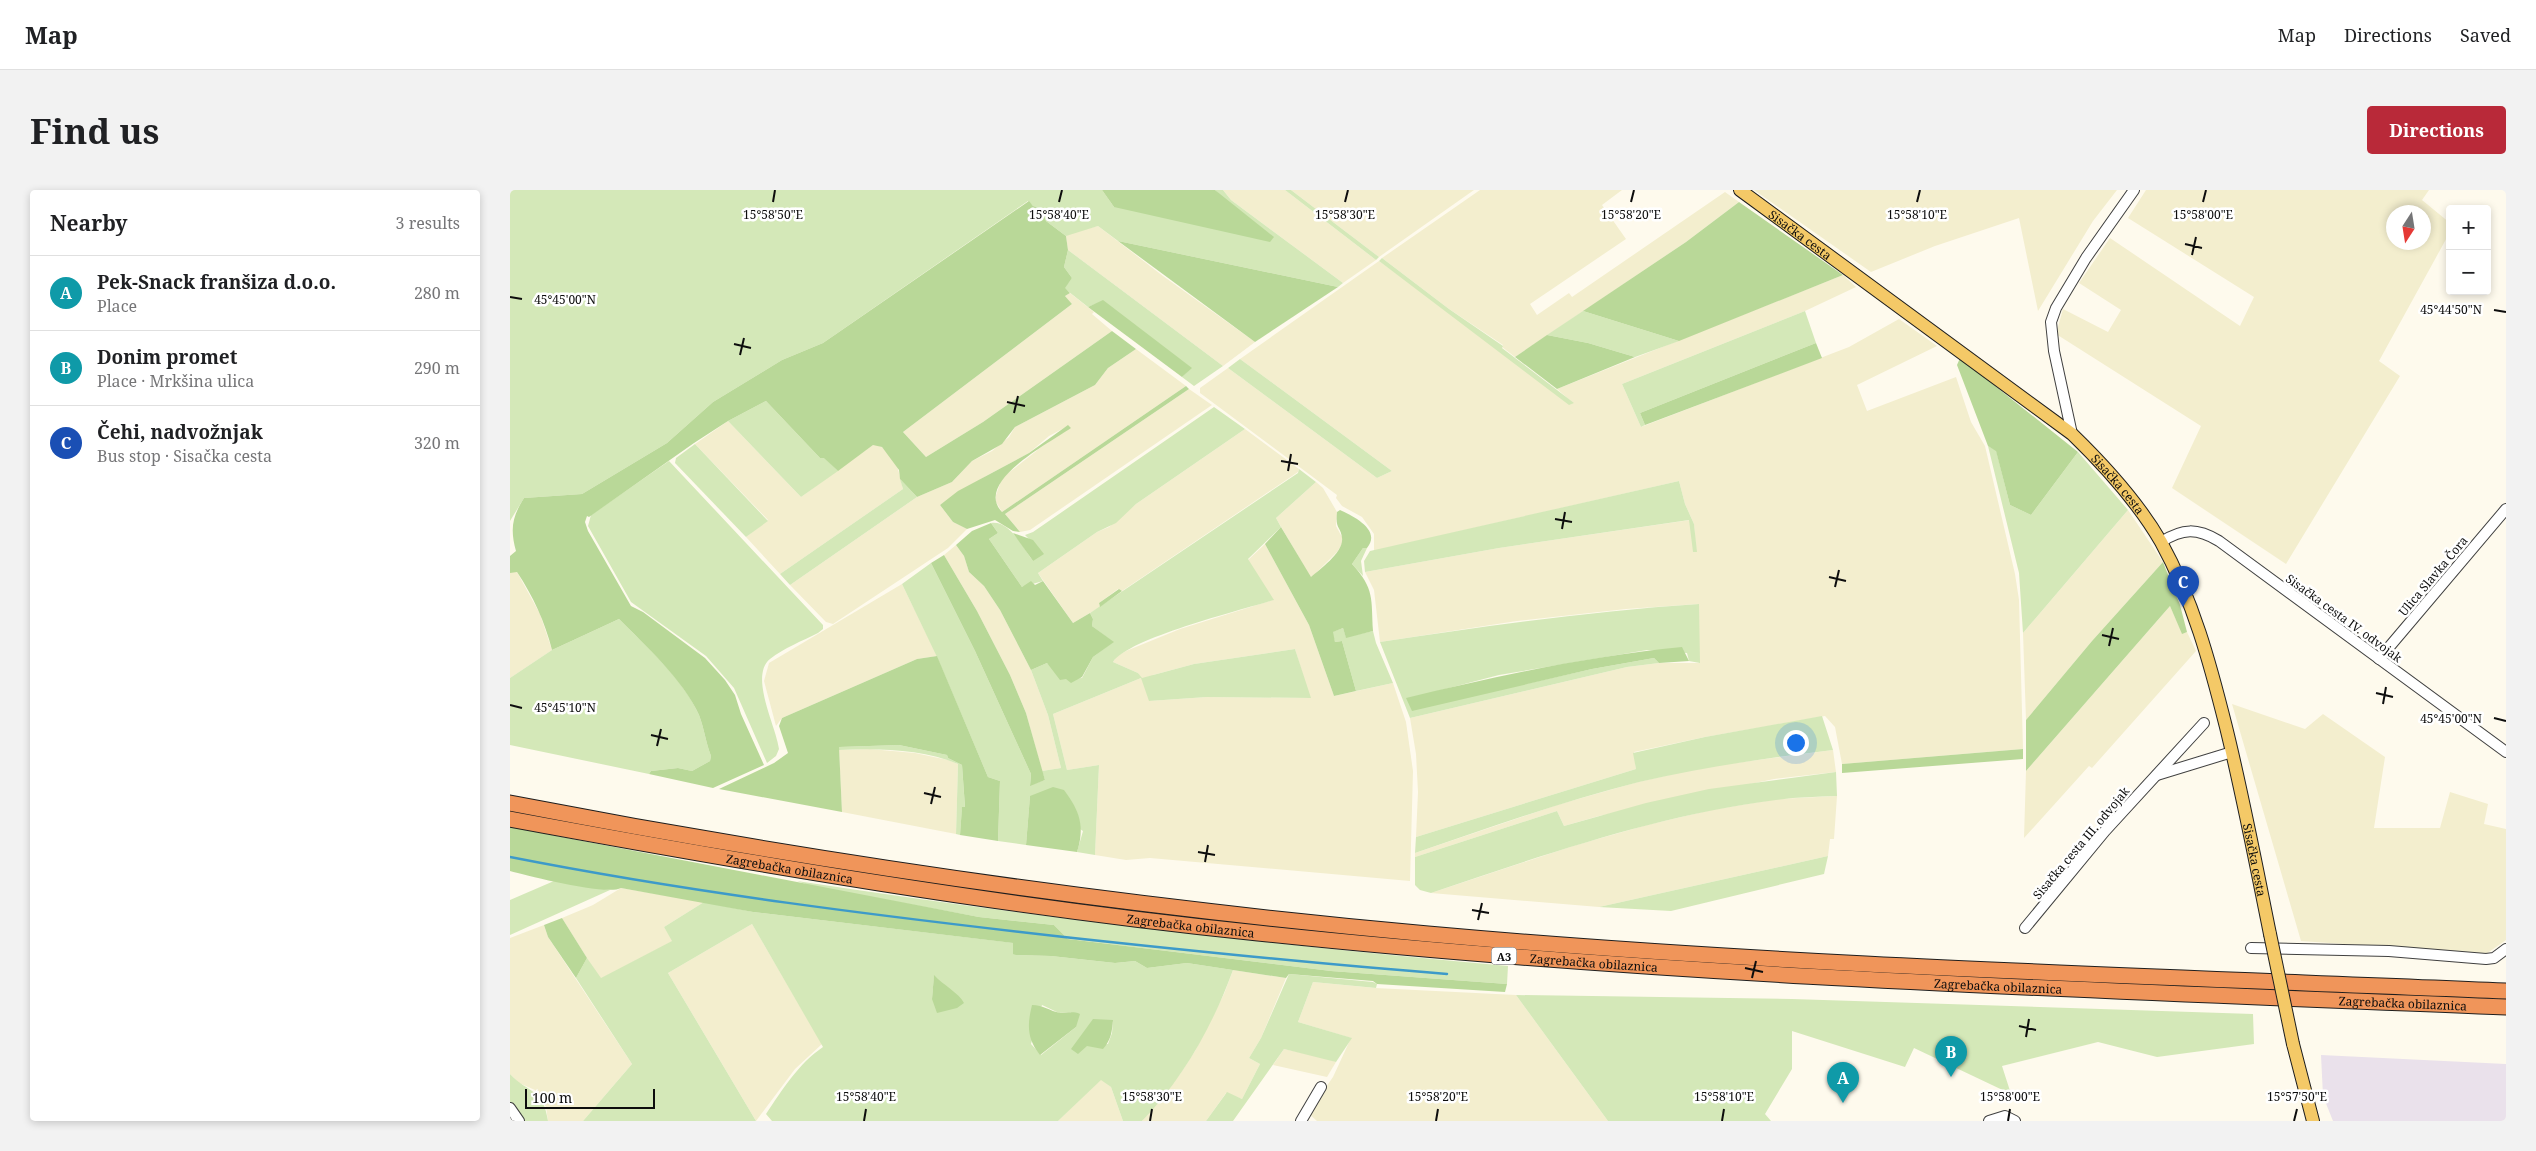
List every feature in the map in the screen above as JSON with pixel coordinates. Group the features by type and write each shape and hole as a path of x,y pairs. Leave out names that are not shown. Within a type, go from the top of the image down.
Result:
{"highway":[{"name":"Zagrebačka obilaznica","path":"510,804 676,835 997,885 1256,917 1429,934 1605,948 1824,961 2506,991"},
{"name":"Zagrebačka obilaznica","path":"510,819 757,864 995,902 1256,933 1409,948 1604,964 1813,976 2506,1007"}],"main road":[{"name":"Sisačka cesta","path":"1740,190 2072,434 2115,480 2140,511 2161,542 2199,626 2232,752 2292,1044 2313,1121"}],"street":[{"path":"2072,434 2054,351 2051,322 2056,308 2086,258 2134,190"},
{"name":"Ulica Slavka Čora","path":"2379,659 2506,509"},
{"name":"Sisačka cesta IV. odvojak","path":"2161,542 2172,534 2187,530 2208,535 2506,752"},
{"name":"Sisačka cesta III. odvojak","path":"2025,928 2106,831 2204,723"},
{"path":"2157,775 2232,752"},
{"path":"2251,948 2389,951 2486,959 2503,952"},
{"path":"1301,1121 1321,1087"},
{"path":"510,1108 519,1121"},
{"path":"1990,1121 2005,1116 2015,1121"}],"shaded area":[{"path":"1223,190 1285,190 1376,260 1343,283 1231,200"},
{"path":"1291,190 1474,190 1379,257"},
{"path":"1480,190 1622,190 1602,205 1626,239 1530,304 1537,315 1569,293 1572,297 1725,192 1739,202 1686,242 1515,357 1502,347 1503,345 1449,309 1382,258"},
{"path":"1754,190 2117,190 2093,221 2038,311 2019,218 1935,246 1871,272"},
{"path":"2146,190 2429,190 2422,200 2428,205 2386,205 2386,250 2431,250 2431,207 2446,220 2446,239 2379,361 2400,376 2286,564 2172,488 2201,426 2056,334 2063,309 2108,332 2121,310 2079,283 2110,238 2240,326 2254,297 2128,218"},
{"path":"1098,226 1163,276 1255,342 1223,366 1068,250 1066,236 1069,233"},
{"path":"1379,261 1573,403 1557,389 1843,275 1856,287 1805,311 1622,384 1641,427 1849,347 1899,319 1937,346 1857,385 1867,411 1956,377 1971,422 1985,446 2015,574 2019,600 2023,749 1842,764 1835,727 1825,716 1705,737 1634,752 1636,769 1416,837 1418,792 1416,754 1410,718 1627,667 1659,663 1699,663 1699,604 1626,609 1517,621 1380,642 1374,590 1365,572 1499,548 1690,520 1696,552 1694,524 1685,504 1679,481 1374,551 1374,534 1362,517 1342,506 1336,498 1337,495 1200,393 1200,388 1228,368 1377,478 1392,471 1240,359"},
{"path":"1070,293 1094,312 1092,314 1112,331 983,422 926,457 903,432 1072,304 1065,296"},
{"path":"1136,349 1186,386 1002,512 996,502 996,495 1002,478 1068,426 1049,436 1029,453 986,476 940,505 953,522 967,529 948,548 833,624 826,622 790,585 917,497 952,482 972,461 992,451 1009,437 1015,427 1095,385 1108,368"},
{"path":"1189,389 1212,405 1030,530 1020,532 1005,514"},
{"path":"728,421 801,497 874,444 882,447 897,465 903,489 780,574 746,537 768,520 695,444"},
{"path":"1245,429 1299,469 1298,472 1122,591 1118,589 1099,603 1100,607 1073,623 1038,573 1097,532 1109,527 1136,504"},
{"path":"1316,482 1323,488 1337,512 1336,526 1342,537 1342,544 1337,552 1311,578 1276,518"},
{"path":"2128,510 2163,562 2092,641 2026,720 2023,633"},
{"path":"1265,544 1309,625 1334,696 1393,683 1406,722 1413,771 1410,881 1150,858 1126,860 1095,855 1099,765 1067,770 1053,714 1141,678 1138,673 1113,662 1117,656 1126,651 1180,629 1273,600 1248,560","holes":["1295,649 1310,698 1207,697 1149,701 1153,675 1194,664"]},
{"path":"956,545 964,556 969,572 984,586 1000,610 1031,670 1048,715 1061,768 1042,771 1026,713 1010,675 977,611 944,555"},
{"path":"513,571 517,572 540,614 552,650 510,678 510,573"},
{"path":"902,584 937,656 917,659 782,718 776,726 764,681 769,663"},
{"path":"2170,606 2182,633 2187,632 2196,651 2092,768 2089,766 2024,838 2026,771"},
{"path":"2232,704 2305,729 2323,714 2385,757 2374,828 2440,828 2450,792 2488,804 2484,824 2506,829 2506,940 2486,954 2301,941"},
{"path":"870,749 915,753 958,764 956,834 842,812 839,750"},
{"path":"1833,750 1836,772 1774,779 1599,816 1564,826 1557,811 1415,857 1415,853 1557,805 1638,782 1705,767"},
{"path":"1837,796 1834,839 1830,839 1828,856 1599,907 1431,893 1573,846 1647,825 1711,810 1777,799"},
{"path":"621,888 704,902 664,927 673,941 600,979 562,918 593,905"},
{"path":"752,924 822,1044 795,1069 756,1121 668,973"},
{"path":"544,925 548,937 632,1064 583,1121 548,1121 546,1107 535,1090 519,1083 510,1074 510,938"},
{"path":"1233,970 1286,978 1261,1038 1249,1058 1260,1064 1242,1099 1226,1093 1206,1121 1142,1121 1180,1074 1195,1051 1224,994"},
{"path":"1313,982 1375,988 1516,995 1608,1121 1317,1121 1308,1113 1333,1077 1351,1038 1298,1022"},
{"path":"1284,1049 1336,1062 1327,1077 1273,1065"},
{"path":"2321,1055 2506,1064 2506,1121 2333,1121 2323,1096"},
{"path":"1101,1079 1111,1087 1123,1121 1058,1121"}],"green space":[{"path":"510,190 1102,190 1114,207 1218,193 1215,190 1223,190 1231,200 1343,283 1338,287 1118,241 1098,226 1066,236 1046,221 1041,208 1033,206 1028,201 823,343 782,360 713,402 667,443 582,494 524,498 510,521"},
{"path":"1102,190 1215,190 1274,237 1270,242 1114,207"},
{"path":"1285,190 1291,190 1379,257 1376,260"},
{"path":"1029,201 1033,206 1041,208 1046,221 1066,236 1068,250 1064,267 1072,278 1065,288 1070,293 1065,296 1072,304 903,432 926,457 983,422 1112,331 1136,349 1108,368 1095,385 1015,427 1002,444 972,461 952,482 917,497 900,479 899,470 882,447 873,445 838,471 824,458 820,458 766,401 728,421 589,517 587,516 585,522 588,531 631,606 643,612 705,658 725,680 735,695 741,714 764,765 713,788 649,774 651,771 678,768 692,771 710,761 711,756 699,715 684,689 674,677 619,619 552,650 542,619 528,590 517,572 510,573 510,556 516,551 513,523 524,498 582,494 667,443 713,402 782,360 823,343"},
{"path":"1739,202 1843,275 1679,341 1583,311 1686,242"},
{"path":"1118,241 1338,287 1255,342"},
{"path":"1068,250 1223,366 1194,386 1182,377 1191,368 1103,301 1088,307 1064,288 1072,278 1064,267"},
{"path":"1382,258 1449,309 1503,346 1502,348 1574,403 1569,405 1379,261"},
{"path":"1103,300 1192,368 1182,377 1088,307"},
{"path":"1583,311 1679,341 1635,357 1588,343 1547,335"},
{"path":"1805,311 1816,343 1640,413 1645,425 1641,427 1622,384"},
{"path":"1547,335 1588,343 1635,357 1557,389 1515,357"},
{"path":"1816,343 1822,358 1645,425 1640,413"},
{"path":"1960,358 2078,452 2031,515 2010,505 1996,451 1988,446 1957,365"},
{"path":"1240,359 1392,471 1377,478 1228,368"},
{"path":"1186,386 1189,389 1005,514 1020,532 1013,531 995,520 967,529 953,522 940,505 958,491 1029,453 1068,425 1071,428 1018,464 1006,476 998,488 996,500 1002,512"},
{"path":"766,401 820,458 824,457 838,471 801,497 728,421"},
{"path":"1214,407 1245,429 1136,504 1116,523 1097,532 1038,573 1043,581 1022,587 989,539 998,533 991,523 998,523 1010,530 1033,561 1030,540 1025,535 1033,532"},
{"path":"695,444 768,521 746,537 675,463 676,458"},
{"path":"1988,446 1996,450 2010,505 2031,515 2078,452 2128,510 2023,633 2019,573"},
{"path":"669,461 823,625 823,629 818,633 781,651 770,659 764,667 762,677 763,689 779,749 776,756 767,763 734,688 706,656 631,602 588,526 591,515"},
{"path":"1299,469 1316,482 1276,518 1281,527 1248,559 1274,600 1163,634 1123,653 1113,662 1138,673 1142,678 1194,664 1295,649 1311,698 1207,697 1149,701 1141,678 1053,714 1067,770 1099,765 1095,855 1077,852 1083,831 1030,796 1026,845 998,841 1000,781 988,777 937,657 902,584 931,563 975,651 1031,774 1030,785 1045,780 1042,771 1061,768 1048,715 1031,670 1047,663 1066,679 1082,678 1093,657 1113,642 1092,626 1093,619 1090,613 1298,473"},
{"path":"900,479 917,497 790,585 780,574 903,489"},
{"path":"1679,481 1685,504 1694,524 1697,552 1693,552 1689,520 1499,548 1365,572 1364,561 1370,551"},
{"path":"1340,510 1364,524 1371,535 1371,541 1367,548 1363,548 1352,564 1368,588 1372,602 1373,631 1346,638 1343,628 1333,632 1335,642 1342,641 1356,691 1334,696 1309,625 1265,544 1281,527 1311,577 1331,560 1342,543 1341,531 1337,525 1337,512"},
{"path":"991,523 998,533 989,539 1022,587 1031,581 1035,585 1043,581 1073,623 1090,613 1093,619 1092,626 1114,642 1093,657 1082,677 1071,683 1066,679 1060,680 1047,663 1031,670 1000,610 984,586 969,572 964,556 956,545 972,531"},
{"path":"1013,533 1033,540 1044,554 1033,561"},
{"path":"1363,548 1367,548 1361,561 1363,576 1352,564"},
{"path":"944,555 977,611 1010,675 1026,713 1045,780 1030,786 1031,774 975,651 931,563"},
{"path":"2163,562 2180,605 2187,632 2182,634 2170,606 2026,771 2026,720 2092,641"},
{"path":"1119,589 1122,591 1100,607 1099,603"},
{"path":"1699,604 1700,663 1689,661 1687,653 1647,650 1499,675 1407,699 1507,688 1592,669 1654,658 1659,663 1627,667 1410,718 1380,642 1579,615"},
{"path":"619,619 652,652 684,689 699,715 711,756 710,761 692,771 678,768 651,771 649,774 510,745 510,678 552,650"},
{"path":"1343,628 1346,637 1373,631 1376,643 1393,683 1356,691 1342,641 1335,642 1332,632"},
{"path":"1682,647 1689,661 1659,663 1654,658 1592,669 1412,711 1406,698 1543,668 1612,656"},
{"path":"937,656 988,777 1000,781 998,841 960,835 962,807 965,807 962,765 948,758 947,755 899,745 839,747 842,812 719,789 774,763 788,753 779,726 782,718 917,659"},
{"path":"1822,716 1833,750 1736,763 1639,782 1554,806 1415,853 1416,837 1636,769 1633,753 1705,737"},
{"path":"899,745 947,755 948,758 962,765 965,808 962,808 960,835 956,834 958,764 915,752 869,749 839,750 839,747"},
{"path":"2023,749 2023,759 1842,773 1842,764"},
{"path":"1836,772 1837,796 1784,799 1688,816 1601,838 1431,893 1420,890 1415,885 1415,857 1557,811 1564,826 1646,803 1709,789"},
{"path":"1053,787 1064,790 1074,805 1080,820 1081,835 1077,852 1026,845 1030,796"},
{"path":"510,827 979,917 1054,925 1068,939 1331,971 1507,984 1505,992 1377,984 1373,981 1289,974 1286,978 1187,963 1147,968 1135,961 1115,963 1051,956 1016,955 1013,954 1013,943 753,912 621,888 613,890 585,887 510,871"},
{"path":"1828,856 1824,874 1671,911 1599,907"},
{"path":"554,881 610,890 510,935 510,900"},
{"path":"797,881 974,907 1152,929 1508,966 1507,984 1331,971 1068,939 1054,925 979,917 811,886"},
{"path":"704,902 753,912 1014,943 1016,955 1051,956 1115,963 1135,961 1147,968 1187,963 1233,970 1216,1011 1184,1069 1157,1105 1142,1121 1123,1121 1111,1087 1101,1080 1058,1121 772,1121 766,1114 778,1096 806,1061 823,1047 752,924 668,973 756,1121 583,1121 632,1064 576,978 587,958 601,978 672,941 664,927","holes":["934,976 944,987 932,999","1042,1005 1059,1013 1071,1012 1076,1027 1041,1055 1031,1044","1113,1021 1112,1033 1108,1044 1087,1046"]},
{"path":"562,918 587,958 576,978 548,937 544,925"},
{"path":"1289,974 1373,982 1377,984 1376,988 1313,982 1298,1022 1352,1038 1336,1062 1284,1049 1233,1121 1206,1121 1227,1092 1242,1099 1260,1064 1249,1058 1261,1038"},
{"path":"934,975 964,1003 957,1008 937,1013 932,999"},
{"path":"1516,995 1792,999 2253,1014 2254,1044 2157,1057 2098,1042 2002,1066 2011,1094 1914,1048 1905,1067 1792,1031 1792,1069 1765,1114 1771,1121 1608,1121"},
{"path":"1032,1005 1060,1013 1072,1012 1080,1014 1076,1027 1040,1055 1029,1032"},
{"path":"1093,1019 1113,1020 1112,1032 1106,1046 1103,1049 1087,1046 1078,1054 1071,1049"},
{"path":"510,1074 539,1097 546,1110 548,1121 522,1121 510,1102"}],"waterway":[{"path":"510,857 717,893 925,921 1208,952 1447,974"}],"place":[{"name":"Čehi, nadvožnjak","path":"2183,607"},
{"name":"Donim promet","path":"1951,1077"},
{"name":"Pek-Snack franšiza d.o.o.","path":"1843,1103"}]}
